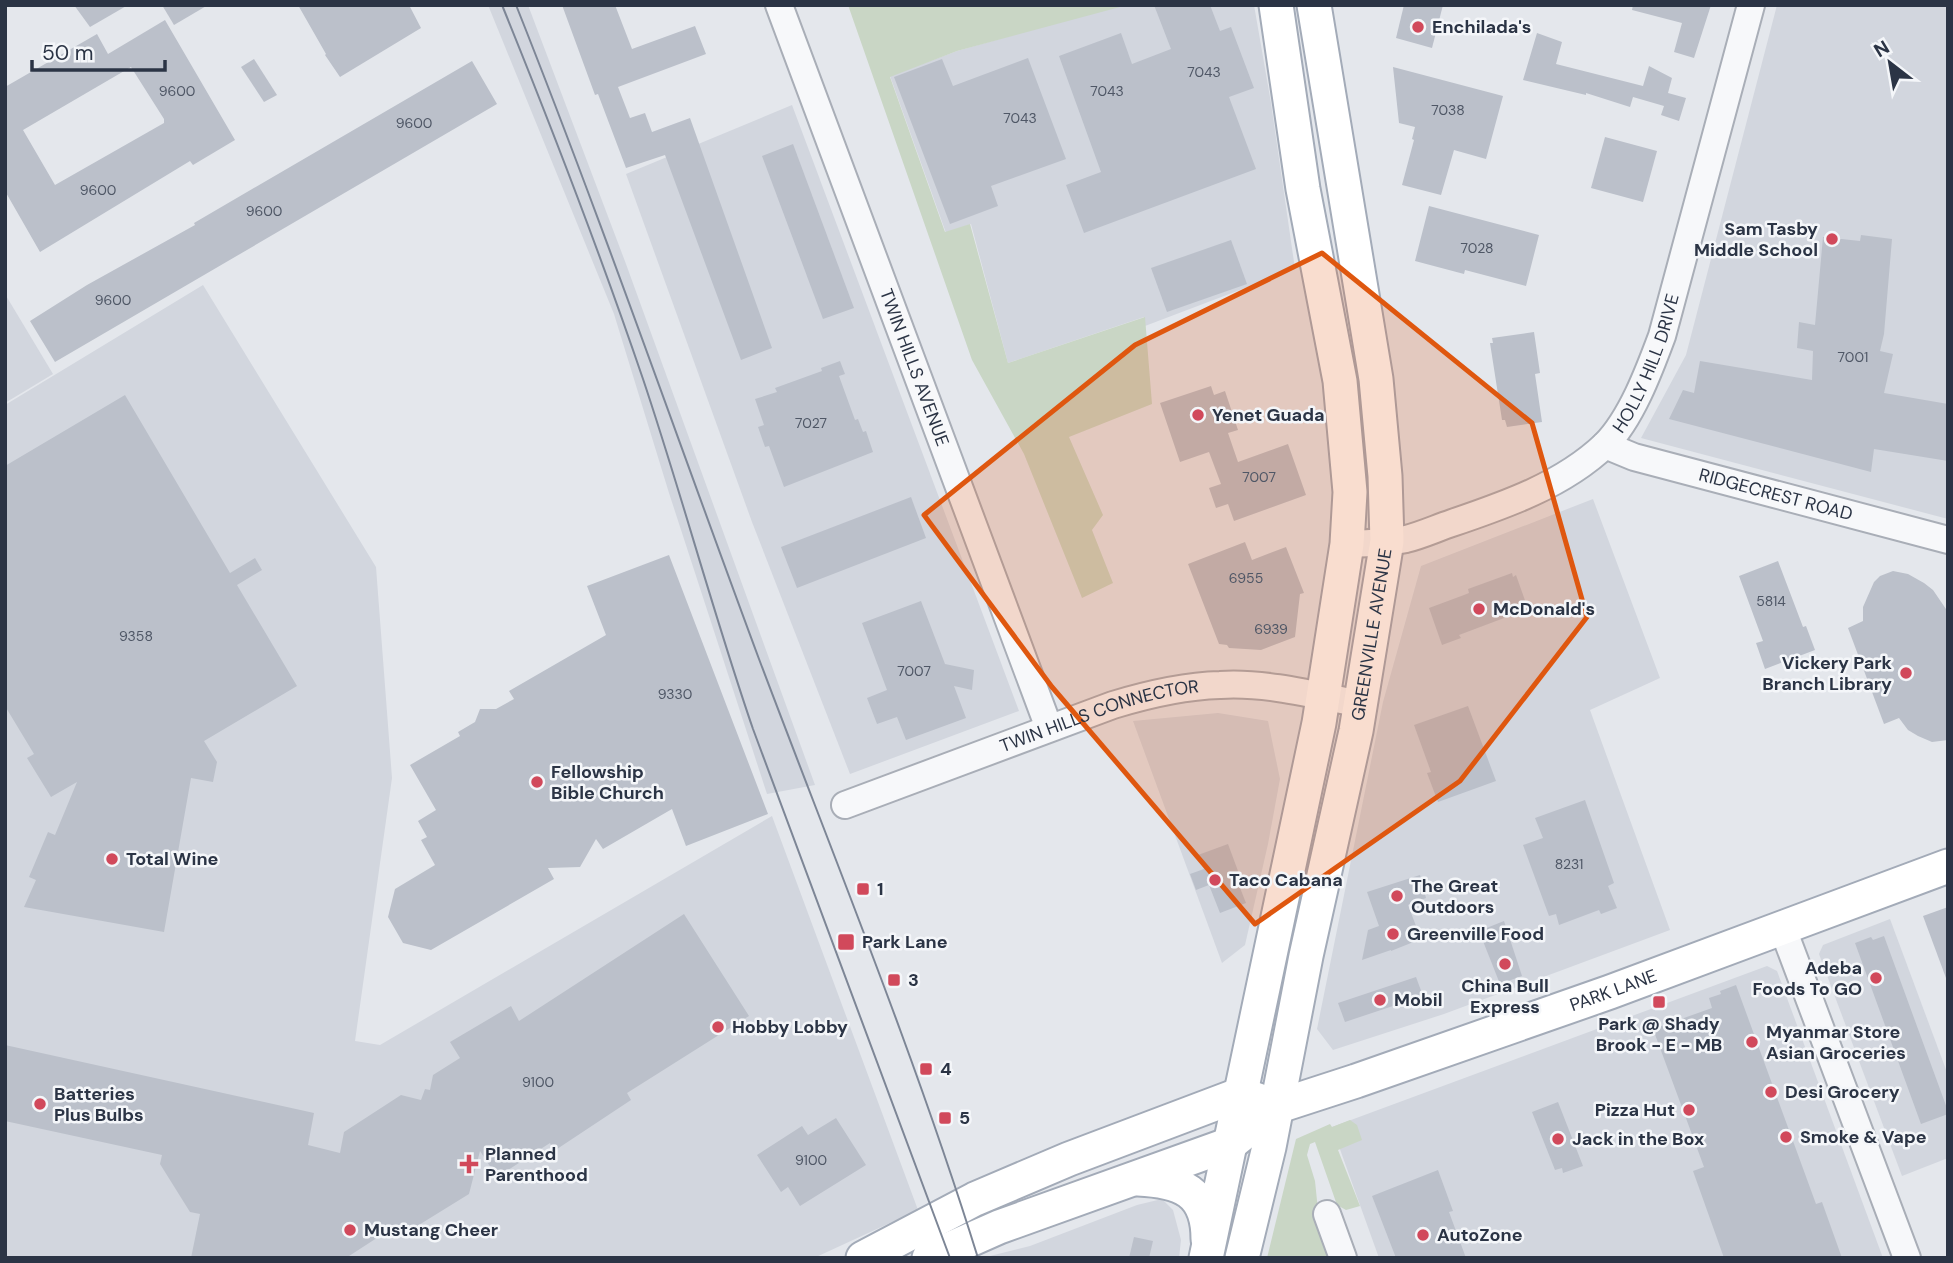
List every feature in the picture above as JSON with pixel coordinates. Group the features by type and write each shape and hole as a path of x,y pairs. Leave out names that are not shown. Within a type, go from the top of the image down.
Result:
{"main road":[{"name":"GREENVILLE AVENUE","path":"1207,1254 1323,697 1348,544 1350,492 1340,381 1303,189 1276,5"},
{"name":"GREENVILLE AVENUE","path":"1241,1258 1276,1107 1360,704 1387,541 1385,476 1376,379 1314,5"},
{"path":"1303,189 1343,187"},
{"name":"PARK LANE","path":"929,1258 999,1227 1230,1144 1276,1107 1783,929 1948,866"},
{"path":"863,1258 975,1199 1069,1159 1241,1094 1276,1107"},
{"path":"1132,1179 1161,1180 1180,1185 1197,1198 1205,1210 1208,1225 1207,1254"}],"street":[{"name":"TWIN HILLS AVENUE","path":"779,5 1049,729"},
{"name":"HOLLY HILL DRIVE","path":"1348,544 1406,538 1458,521 1541,488 1605,445 1636,397 1662,336 1751,5"},
{"name":"RIDGECREST ROAD","path":"1605,445 1633,457 1948,540"},
{"name":"TWIN HILLS CONNECTOR","path":"845,805 1113,705 1154,693 1223,684 1252,686 1360,704"},
{"path":"1783,929 1907,1258"},
{"path":"1327,1214 1342,1258"}],"highlighted area":[{"path":"1322,253 1532,423 1587,617 1460,781 1255,924 1052,687 924,515 1135,345"}],"shaded area":[{"path":"488,5 528,5 626,264 815,785 767,794 614,314"},
{"path":"1120,5 1254,5 1295,269 1145,326 1144,317 1008,363 971,224 946,233 890,76 957,51"},
{"name":"Sam Tasby Middle School","path":"1777,5 1948,5 1948,519 1641,438 1686,355"},
{"path":"792,105 1019,711 850,774 752,522 626,174"},
{"path":"203,285 376,567 392,778 355,1041 380,1045 772,816 918,1210 814,1258 5,1258 5,405"},
{"path":"5,294 53,374 5,403"},
{"path":"1593,499 1660,678 1590,710 1670,930 1444,1014 1333,1050 1317,1029 1383,702 1421,566"},
{"path":"1218,713 1268,721 1280,779 1245,945 1222,963 1133,721"},
{"path":"1890,919 1948,1075 1948,1158 1902,1176 1819,954 1823,945"},
{"path":"1767,966 1777,971 1883,1258 1379,1258 1332,1127"},
{"path":"1162,1199 1173,1210 1181,1240 1179,1258 982,1258 1030,1246 1137,1205"}],"green space":[{"path":"848,5 1120,5 957,51 890,77 945,232 970,224 1008,363 1145,317 1152,404 1069,437 1103,515 1092,530 1113,583 1082,598 1024,454 972,360"},
{"path":"1350,1120 1357,1125 1362,1140 1338,1150 1360,1206 1346,1210 1337,1205 1315,1142 1310,1144 1307,1155 1315,1181 1319,1220 1333,1258 1267,1258 1296,1139 1330,1124 1332,1127"}],"building":[{"path":"74,5 128,5 90,27"},
{"path":"162,5 208,5 174,25"},
{"path":"298,5 409,5 421,28 340,77"},
{"path":"562,5 615,5 632,49 695,26 706,54 618,87 630,118 645,113 652,132 690,118 772,348 741,360 665,155 626,168 598,94 595,95"},
{"path":"1154,5 1210,5 1220,31 1231,27 1254,88 1229,97 1256,169 1084,233 1066,185 1101,172 1059,56 1121,33 1132,64 1171,49"},
{"name":"Enchilada's","path":"1404,5 1443,5 1432,48 1396,38"},
{"path":"1633,5 1711,5 1694,58 1674,52 1682,23 1632,10"},
{"path":"165,20 235,140 193,165 190,161 40,252 5,191 5,87 97,34 108,54","holes":["131,67 164,123 55,185 23,130"]},
{"path":"1537,33 1562,42 1556,64 1643,86 1649,66 1672,78 1668,93 1686,98 1679,121 1661,115 1664,106 1633,97 1630,107 1586,93 1523,80"},
{"path":"1028,58 1066,159 991,186 998,206 950,224 894,77 942,59 953,86"},
{"path":"254,59 277,95 264,102 241,67"},
{"path":"472,61 497,104 55,362 30,321 87,285 195,225 194,223"},
{"path":"1393,67 1503,96 1486,159 1454,150 1441,195 1402,185 1415,127 1399,123"},
{"path":"1605,137 1657,151 1643,202 1591,188"},
{"path":"793,144 854,308 823,319 762,156"},
{"path":"1429,206 1539,235 1526,286 1465,270 1464,274 1415,261"},
{"path":"1861,235 1892,239 1884,334 1880,351 1893,354 1884,393 1948,404 1948,461 1874,449 1871,472 1669,419 1683,390 1694,393 1700,361 1812,380 1813,351 1797,348 1799,322 1815,325 1823,237 1860,241"},
{"path":"1231,240 1247,284 1167,312 1151,268"},
{"path":"1534,332 1540,373 1535,374 1542,422 1507,427 1505,420 1502,420 1490,343 1493,343 1492,338"},
{"path":"840,361 845,374 839,376 855,420 858,419 863,432 866,431 873,452 784,487 769,446 765,447 758,427 764,425 755,399 777,392 775,388 822,371 821,368"},
{"path":"1211,386 1214,395 1225,391 1238,430 1228,433 1238,462 1288,444 1306,495 1234,521 1228,504 1216,508 1209,488 1221,484 1209,452 1180,462 1160,403"},
{"path":"125,395 230,573 255,558 262,570 237,585 297,686 204,741 217,762 213,782 191,778 164,932 24,907 36,880 29,877 48,832 55,835 77,782 51,797 27,758 34,754 5,706 5,466"},
{"path":"911,497 926,538 797,588 781,547"},
{"path":"1245,542 1252,560 1286,547 1304,593 1300,594 1295,637 1261,650 1229,648 1219,644 1188,564"},
{"name":"Fellowship Bible Church","path":"669,555 768,814 686,846 672,809 603,849 596,839 580,867 548,868 554,879 431,950 403,943 388,917 395,889 435,865 421,840 427,837 418,821 436,810 410,765 460,736 458,732 475,722 480,709 496,709 514,699 509,691 606,635 587,586"},
{"path":"1778,561 1803,627 1806,626 1815,650 1765,669 1756,643 1763,641 1739,576"},
{"name":"Vickery Park Branch Library","path":"1893,571 1908,574 1924,583 1933,590 1948,612 1948,740 1932,742 1918,736 1908,730 1899,718 1884,724 1848,628 1863,621 1863,607 1874,582 1880,576"},
{"name":"McDonald's","path":"1512,573 1513,577 1516,575 1528,609 1459,635 1461,638 1442,645 1429,608 1469,593 1468,589"},
{"path":"921,601 945,664 974,670 972,690 954,686 966,718 906,740 897,717 877,724 867,698 887,690 862,623"},
{"path":"1468,706 1496,781 1438,802 1427,773 1431,772 1414,725"},
{"path":"1585,800 1614,883 1608,886 1617,908 1601,914 1599,910 1559,925 1556,914 1549,916 1523,845 1543,838 1535,818"},
{"name":"Taco Cabana","path":"1228,844 1238,871 1235,875 1246,903 1220,913 1209,885 1196,890 1190,874 1204,869 1198,855"},
{"path":"1420,875 1426,898 1408,905 1421,939 1362,960 1368,930 1379,926 1367,892"},
{"path":"1948,907 1948,978 1946,978 1923,916"},
{"path":"684,914 749,1016 627,1093 631,1100 554,1151 550,1143 497,1177 480,1151 469,1194 401,1236 386,1232 346,1258 191,1258 200,1214 190,1212 160,1164 162,1155 5,1121 5,1045 314,1113 308,1145 340,1153 344,1132 401,1095 421,1100 425,1089 430,1090 433,1075 460,1058 450,1042 511,1006 519,1021"},
{"name":"China Bull Express","path":"1504,921 1522,976 1500,984 1479,931"},
{"path":"1884,936 1948,1111 1948,1114 1921,1124 1855,943"},
{"name":"Mobil","path":"1416,977 1423,996 1345,1022 1338,1003"},
{"path":"1736,985 1816,1204 1822,1202 1842,1258 1724,1258 1693,1171 1704,1167 1653,1029 1712,1008 1709,998"},
{"name":"Jack in the Box","path":"1558,1102 1583,1166 1563,1173 1562,1168 1555,1170 1532,1112"},
{"path":"836,1118 866,1165 800,1206 788,1187 781,1192 757,1155 802,1126 808,1135"},
{"name":"AutoZone","path":"1438,1170 1453,1211 1449,1212 1466,1258 1396,1258 1372,1196"},
{"path":"1134,1237 1153,1241 1149,1258 1129,1258"}],"tram line":[{"path":"502,5 627,332 753,729 950,1258"},
{"path":"516,5 901,1032 978,1258"}],"place":[{"name":"Enchilada's","path":"1418,27"},
{"name":"Sam Tasby Middle School","path":"1832,239"},
{"name":"Yenet Guada","path":"1198,415"},
{"name":"McDonald's","path":"1479,609"},
{"name":"Vickery Park Branch Library","path":"1906,673"},
{"name":"Fellowship Bible Church","path":"537,782"},
{"name":"Total Wine","path":"112,859"},
{"name":"Taco Cabana","path":"1215,880"},
{"name":"1","path":"863,889"},
{"name":"The Great Outdoors","path":"1397,896"},
{"name":"Greenville Food","path":"1393,934"},
{"name":"Park Lane","path":"846,942"},
{"name":"China Bull Express","path":"1505,964"},
{"name":"Adeba Foods To GO","path":"1876,978"},
{"name":"3","path":"894,980"},
{"name":"Mobil","path":"1380,1000"},
{"name":"Park @ Shady Brook - E - MB","path":"1659,1002"},
{"name":"Hobby Lobby","path":"718,1027"},
{"name":"Myanmar Store Asian Groceries","path":"1752,1042"},
{"name":"4","path":"926,1069"},
{"name":"Desi Grocery","path":"1771,1092"},
{"name":"Batteries Plus Bulbs","path":"40,1104"},
{"name":"Pizza Hut","path":"1689,1110"},
{"name":"5","path":"945,1118"},
{"name":"Smoke & Vape","path":"1786,1137"},
{"name":"Jack in the Box","path":"1558,1139"},
{"name":"Planned Parenthood","path":"469,1164"},
{"name":"Mustang Cheer","path":"350,1230"},
{"name":"AutoZone","path":"1423,1235"}]}
